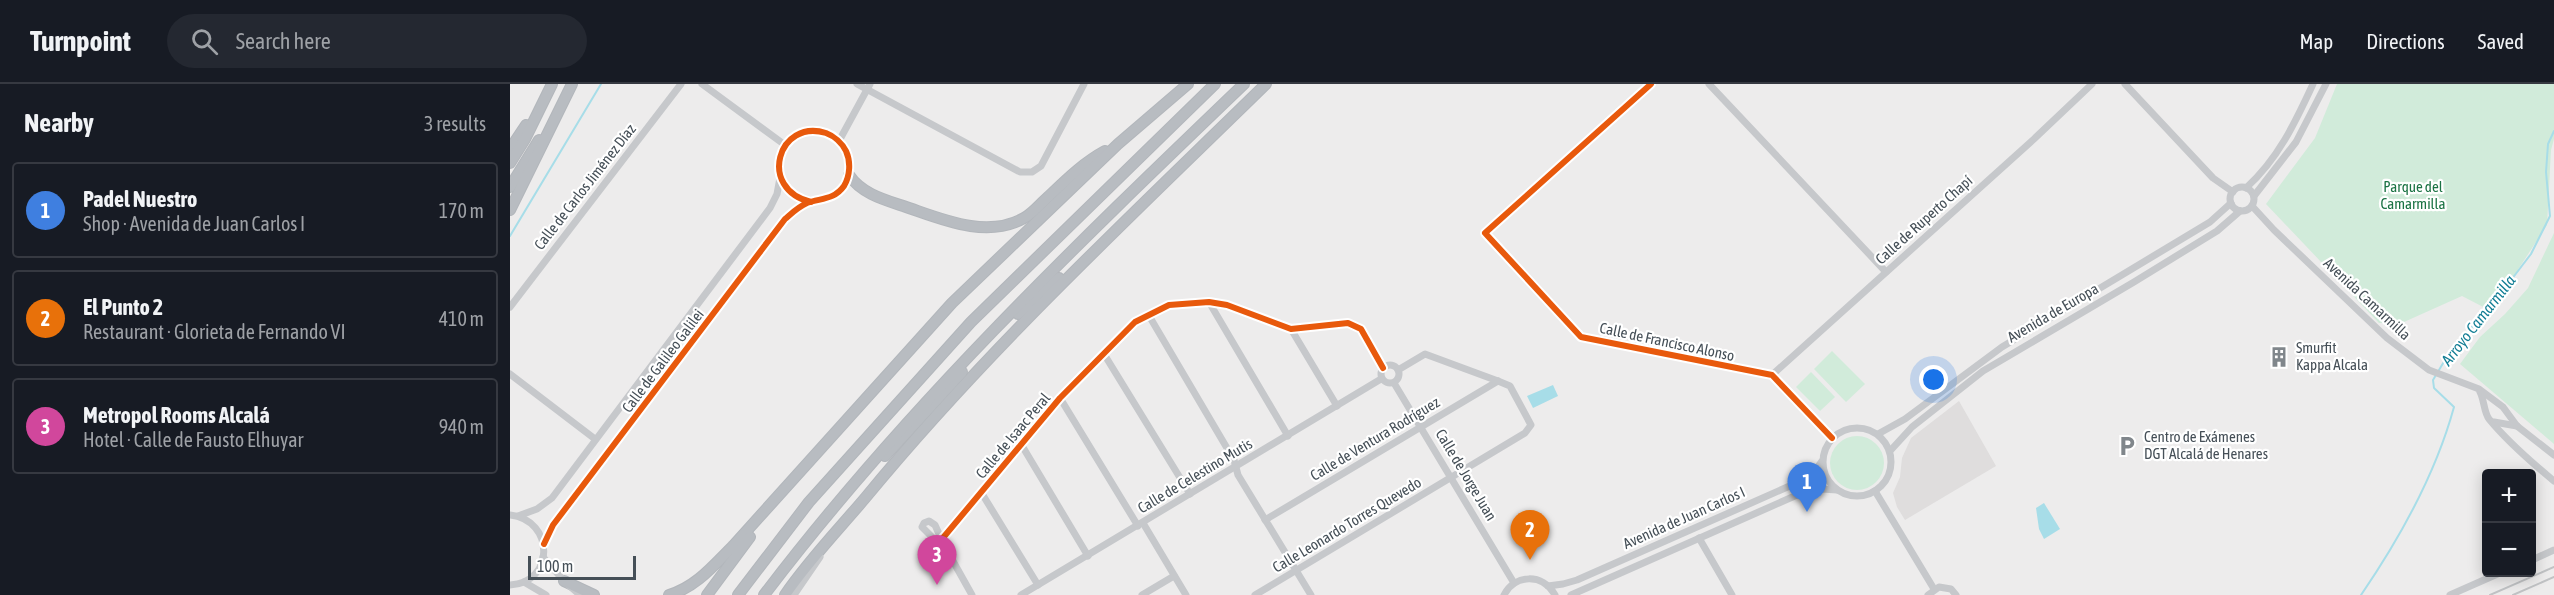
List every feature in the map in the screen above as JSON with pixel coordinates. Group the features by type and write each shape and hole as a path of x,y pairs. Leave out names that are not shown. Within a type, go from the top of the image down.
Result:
{"highway":[{"path":"510,149 552,84"},
{"path":"510,163 525,139 552,84"},
{"path":"669,595 683,591 698,581 792,482 952,303 1118,144 1188,84"},
{"path":"738,595 809,502 971,322 1215,84"},
{"path":"764,595 855,481 946,378 1047,274 1244,84"},
{"path":"785,595 923,430 995,351 1266,84"},
{"path":"510,187 572,85"},
{"path":"510,210 572,85"},
{"path":"849,175 869,194 943,220 970,226 1008,225 1033,211 1086,161 1118,144"},
{"path":"855,481 896,447 956,378 1024,308 1130,216"},
{"path":"707,595 792,482"},
{"path":"564,581 594,595"}],"street":[{"name":"Calle de Carlos Jiménez Díaz","path":"510,307 681,84"},
{"path":"702,84 785,145"},
{"path":"857,84 869,87 1020,172 1032,172 1041,166 1084,84"},
{"name":"Calle de Francisco Alonso","path":"1651,84 1485,233 1581,337 1772,375"},
{"path":"1710,84 1886,272"},
{"name":"Calle de Ruperto Chapí","path":"1772,375 2092,84"},
{"path":"2125,84 2213,178 2233,192"},
{"path":"2246,188 2271,162 2289,137 2313,84"},
{"path":"2254,196 2246,188 2239,188 2233,192 2231,203 2240,211 2252,206 2254,196 2296,142 2326,84"},
{"path":"839,141 869,87"},
{"path":"818,131 829,134 839,141 850,163 849,175 843,187 834,196 823,201 811,202 792,194 780,178 778,166 785,145 794,137 805,132 818,131"},
{"name":"Calle de Galileo Galilei","path":"518,516 537,509 552,498 770,208 777,194 780,178"},
{"name":"Calle de Galileo Galilei","path":"544,544 553,525 785,219 798,208 811,202"},
{"name":"Avenida de Europa","path":"1878,434 1905,419 2002,347 2210,222 2231,203"},
{"name":"Avenida Camarmilla","path":"2252,206 2387,338 2430,370 2465,382 2479,389 2498,404"},
{"name":"Avenida de Europa","path":"1890,451 1912,427 1983,371 2217,231 2240,211"},
{"path":"1209,302 1288,436"},
{"name":"Calle de Isaac Peral","path":"972,595 943,542 981,492 1060,399 1135,322 1148,314 1169,305 1209,302 1227,305 1291,329 1348,323 1361,329 1383,368"},
{"path":"1148,314 1236,466 1238,475 1311,595"},
{"path":"1291,329 1337,406"},
{"path":"1104,354 1190,494"},
{"path":"1398,370 1425,354 1498,381"},
{"path":"1389,365 1398,370 1398,380 1394,383 1386,383 1381,379 1380,373 1383,368 1389,365"},
{"path":"510,374 595,439"},
{"path":"1772,375 1832,438"},
{"name":"Calle de Celestino Mutis","path":"1022,595 1381,379"},
{"name":"Calle de Ventura Rodríguez","path":"1265,520 1498,381"},
{"name":"Calle Leonardo Torres Quevedo","path":"1255,595 1525,433 1531,425 1510,386 1498,381"},
{"name":"Calle de Jorge Juan","path":"1394,383 1514,582"},
{"path":"2479,389 2490,420 2517,426"},
{"path":"1060,399 1186,595"},
{"path":"2487,411 2489,406 2498,404 2517,426 2554,455"},
{"path":"2496,422 2503,419 2505,411"},
{"path":"2496,422 2500,434 2554,481"},
{"path":"1859,427 1878,434 1890,451 1892,463 1890,474 1875,491 1856,496 1837,490 1824,472 1822,461 1825,449 1832,438 1849,428 1859,427"},
{"path":"1021,444 1088,556"},
{"name":"Avenida de Juan Carlos I","path":"1514,582 1532,578 1548,585 1577,580 1799,483 1814,472 1822,461"},
{"name":"Avenida de Juan Carlos I","path":"1571,595 1806,491 1837,490"},
{"path":"1875,491 1931,592 1945,588 1956,595"},
{"path":"981,492 1038,585"},
{"path":"510,515 518,516 534,525 544,544 543,557 537,571 524,582 510,585"},
{"path":"794,595 840,527"},
{"path":"1699,538 1732,595"},
{"path":"2536,558 2554,550"},
{"path":"543,557 580,595"},
{"path":"1142,595 1174,576"},
{"path":"2450,595 2493,577"},
{"path":"524,582 546,595"},
{"path":"1504,595 1514,582"},
{"path":"1548,585 1555,595"}],"shaded area":[{"path":"1959,401 1996,466 1905,520 1897,507 1893,493 1900,477 1902,458 1911,438"}],"green space":[{"name":"Parque del Camarmilla","path":"2337,84 2554,84 2554,139 2551,150 2547,225 2491,311 2462,296 2404,322 2379,323 2266,204 2315,138"},
{"path":"2554,233 2554,444 2460,364 2480,337 2528,288"},
{"path":"1832,351 1865,384 1846,402 1814,369"},
{"path":"1811,372 1835,397 1820,411 1796,387"},
{"path":"1852,436 1862,436 1872,440 1880,448 1884,463 1880,478 1872,486 1862,490 1852,490 1842,486 1834,478 1830,468 1830,458 1834,448 1842,440"}],"water":[{"path":"1553,385 1558,396 1533,408 1527,396"},
{"path":"2044,503 2060,529 2044,539 2039,529 2036,508"}],"waterway":[{"path":"510,236 601,84"},
{"name":"Arroyo Camarmilla","path":"2361,595 2403,528 2427,480 2446,432 2454,407 2434,388 2433,380 2451,350 2492,305 2531,254 2550,216 2546,172 2548,144 2554,131"}],"railway":[{"path":"2490,595 2554,567"},
{"path":"2513,595 2554,577"}],"cycle path":[{"path":"1651,84 1485,233 1581,337 1772,375 1832,438"},
{"path":"544,544 553,525 785,219 807,203 812,201 832,196 844,186 849,169 848,155 844,148 829,134 809,131 796,136 786,145 780,157 779,170 784,184 794,195 811,202"},
{"path":"942,539 1060,398 1135,322 1169,305 1209,302 1227,305 1291,329 1348,323 1361,329 1383,368"}],"place":[{"name":"Smurfit Kappa Alcala","path":"2279,357"},
{"name":"Centro de Exámenes DGT Alcalá de Henares","path":"2127,446"},
{"name":"Padel Nuestro","path":"1807,512"},
{"name":"El Punto 2","path":"1530,560"},
{"name":"Metropol Rooms Alcalá","path":"937,585"}]}
